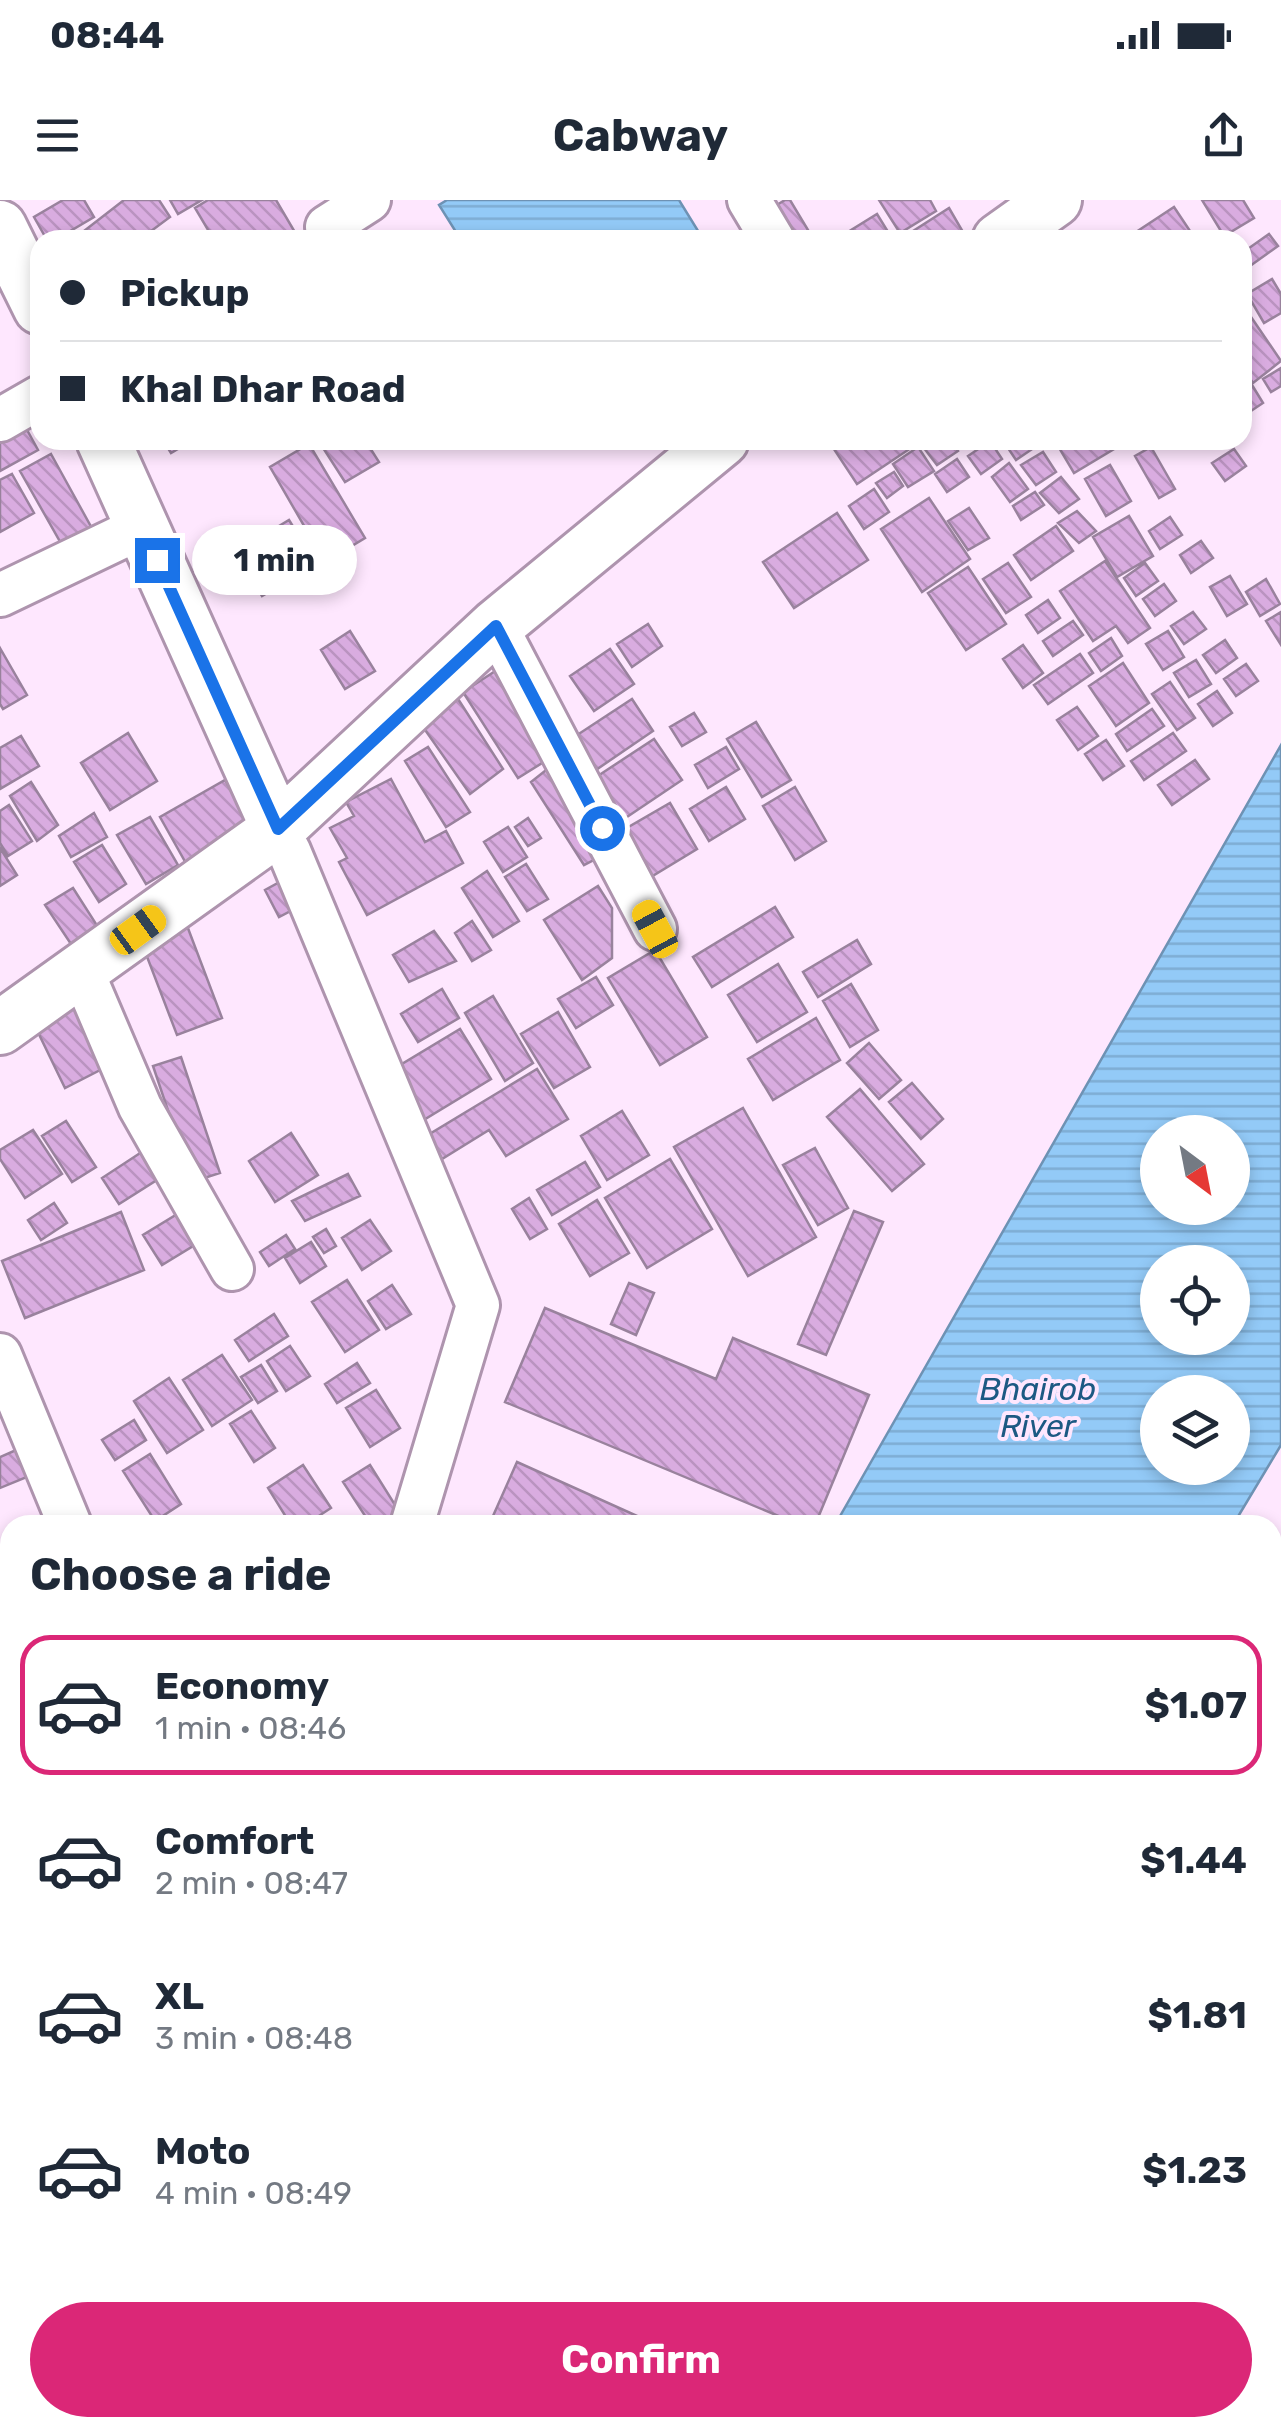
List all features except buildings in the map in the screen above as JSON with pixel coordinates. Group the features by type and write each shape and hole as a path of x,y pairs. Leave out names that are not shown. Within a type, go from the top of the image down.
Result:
{"street":[{"path":"0,207 6,200"},
{"path":"327,227 369,200"},
{"path":"749,200 767,230"},
{"path":"1013,230 1056,200"},
{"path":"0,227 30,288"},
{"path":"0,420 30,403"},
{"path":"107,450 283,840 478,1305 415,1515"},
{"path":"0,1028 283,840 496,626 710,450"},
{"path":"0,595 142,527"},
{"path":"496,626 655,929"},
{"path":"82,971 140,1107 232,1269"},
{"path":"0,1355 66,1515"}],"water":[{"path":"447,200 679,200 697,230 455,230 439,205"},
{"name":"Bhairob River","path":"1281,745 1281,1445 1239,1515 841,1515"}],"route":[{"path":"157,560 278,829 496,626 602,828"}]}
